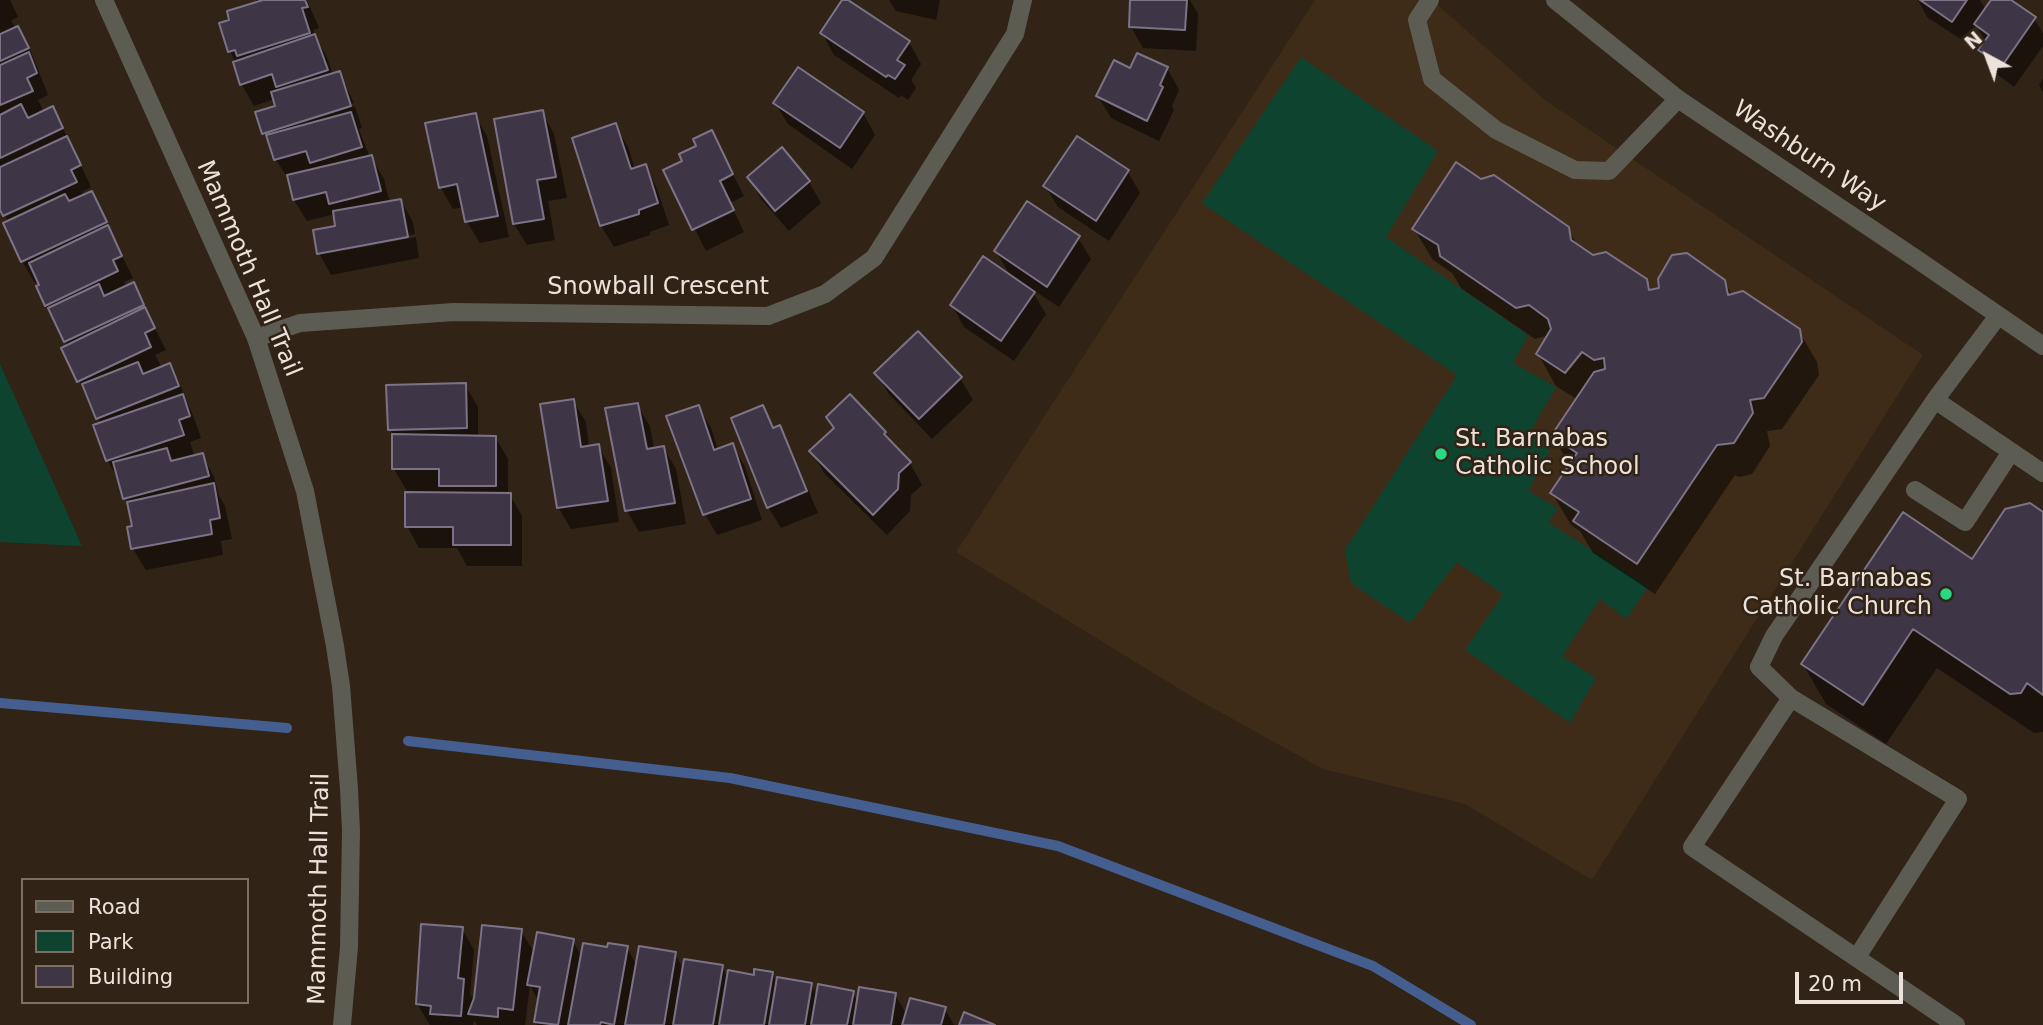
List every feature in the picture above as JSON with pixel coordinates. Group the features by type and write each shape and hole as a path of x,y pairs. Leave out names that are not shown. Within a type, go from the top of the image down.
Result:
{"street":[{"name":"Mammoth Hall Trail","path":"104,0 256,338 305,492 329,610 341,687 351,831 349,947 342,1025"},
{"name":"Snowball Crescent","path":"256,338 300,324 453,312 768,316 825,294 874,258 1015,34 1023,0"},
{"path":"1430,0 1417,20 1432,79 1496,130 1575,170 1609,171 1678,99"},
{"name":"Washburn Way","path":"1555,0 1678,99 2043,346"},
{"path":"1857,957 1958,799 1791,698 1759,667 1774,636 1935,400 1998,316"},
{"path":"1935,400 2043,473"},
{"path":"1915,490 1965,522 2011,452"},
{"path":"1791,698 1692,847 1956,1025"}],"shaded area":[{"name":"St. Barnabas Catholic School","path":"1315,0 1432,0 1545,100 1923,355 1592,880 1465,804 1323,769 1189,695 956,552"}],"green space":[{"path":"1301,57 1438,151 1386,237 1528,335 1513,363 1556,387 1528,435 1550,450 1528,491 1558,508 1548,522 1648,587 1626,619 1600,599 1562,656 1596,678 1570,723 1465,650 1503,594 1457,562 1410,623 1351,583 1345,550 1457,375 1202,203"},
{"path":"0,364 82,546 0,542"}],"building":[{"path":"263,0 305,0 308,7 302,8 310,33 237,56 235,50 228,52 219,23 229,20 227,11"},
{"path":"842,0 848,0 910,41 897,60 905,65 895,79 888,75 886,77 820,33"},
{"path":"1130,0 1187,0 1185,30 1129,27"},
{"path":"1920,0 1967,0 1952,22"},
{"path":"1991,0 2011,0 2036,17 2002,66 1978,50 1989,35 1974,24"},
{"path":"18,26 29,48 0,61 0,34"},
{"path":"315,34 328,70 276,87 272,74 240,85 233,62"},
{"path":"29,52 37,73 27,78 33,91 0,105 0,65"},
{"path":"1137,53 1168,67 1160,85 1163,87 1147,121 1096,96 1114,60 1130,68"},
{"path":"798,67 864,112 840,148 773,103"},
{"path":"340,71 351,106 262,134 255,112 275,106 271,92"},
{"path":"21,104 28,118 53,106 63,128 0,158 0,115"},
{"path":"543,110 556,177 537,180 544,219 513,224 494,119"},
{"path":"351,112 362,147 310,163 306,151 274,160 266,135"},
{"path":"476,113 498,216 465,222 457,184 439,188 425,123"},
{"path":"616,123 631,169 646,164 658,203 639,210 639,214 600,226 572,138"},
{"path":"712,130 733,174 720,181 734,210 692,230 663,170 682,161 679,154 696,146 693,139"},
{"path":"67,136 81,165 71,170 77,182 3,216 0,210 0,167"},
{"path":"1077,136 1129,170 1096,221 1043,186"},
{"path":"782,147 810,181 775,211 747,177"},
{"path":"372,155 381,191 329,204 326,192 293,200 287,175"},
{"path":"1456,162 1481,179 1494,175 1569,227 1571,240 1593,255 1606,252 1647,279 1649,290 1659,288 1658,279 1672,255 1687,253 1725,280 1728,295 1743,291 1800,329 1802,342 1764,398 1750,400 1753,413 1734,443 1717,445 1637,564 1573,521 1579,512 1550,493 1577,453 1551,436 1594,372 1605,369 1604,358 1594,360 1582,352 1565,373 1536,354 1551,329 1548,319 1529,305 1516,308 1440,256 1438,245 1412,229"},
{"path":"92,191 107,222 21,262 3,223 65,194 69,201"},
{"path":"401,199 408,237 317,254 313,230 335,226 333,211"},
{"path":"1027,201 1080,236 1047,287 994,251"},
{"path":"108,225 122,256 113,260 118,271 45,306 29,263"},
{"path":"983,256 1035,292 1001,341 950,305"},
{"path":"134,282 144,305 64,342 48,308 99,284 104,296"},
{"path":"145,307 155,328 145,333 151,347 77,382 61,348"},
{"path":"918,331 962,377 919,419 874,373"},
{"path":"138,362 143,374 170,363 179,386 96,419 82,384"},
{"path":"466,383 467,428 388,430 386,385"},
{"path":"183,394 190,416 179,420 184,435 106,461 93,425"},
{"path":"850,394 911,462 899,473 898,489 873,515 809,451 834,428 826,417"},
{"path":"574,399 581,447 599,444 608,501 557,508 540,404"},
{"path":"638,403 647,449 664,446 675,503 625,511 605,408"},
{"path":"699,405 714,450 733,443 751,499 703,515 666,416"},
{"path":"763,405 773,428 780,425 807,491 767,508 731,418"},
{"path":"392,434 496,436 496,486 439,486 439,469 392,469"},
{"path":"167,448 171,461 203,453 209,476 123,499 113,462"},
{"path":"214,483 220,518 210,520 212,534 131,549 127,527 132,526 127,502"},
{"path":"405,492 511,493 511,545 453,545 453,527 405,527"},
{"name":"St. Barnabas Catholic Church","path":"2030,503 2043,512 2043,695 2027,683 2021,693 2010,694 1913,629 1863,705 1801,664 1903,512 1972,559 2005,509"},
{"path":"421,924 463,927 458,978 464,979 461,1016 430,1014 431,1006 416,1004"},
{"path":"482,925 522,929 513,1010 498,1008 498,1017 468,1014 474,998"},
{"path":"537,932 574,939 558,1025 534,1022 540,987 527,985"},
{"path":"583,943 607,947 608,943 628,946 614,1025 601,1022 600,1025 568,1025"},
{"path":"639,946 676,952 664,1025 625,1025"},
{"path":"684,959 723,965 713,1025 673,1025"},
{"path":"754,969 773,972 764,1025 719,1025 728,970 754,975"},
{"path":"777,977 812,983 805,1025 769,1025"},
{"path":"818,984 854,991 847,1025 811,1025"},
{"path":"859,987 896,993 891,1025 853,1025"},
{"path":"910,998 946,1007 941,1025 902,1025"},
{"path":"964,1012 995,1025 959,1025"}],"waterway":[{"path":"0,703 287,728"},
{"path":"408,741 730,778 1058,846 1373,966 1471,1025"}],"place":[{"name":"St. Barnabas Catholic School","path":"1441,454"},
{"name":"St. Barnabas Catholic Church","path":"1946,594"}]}
